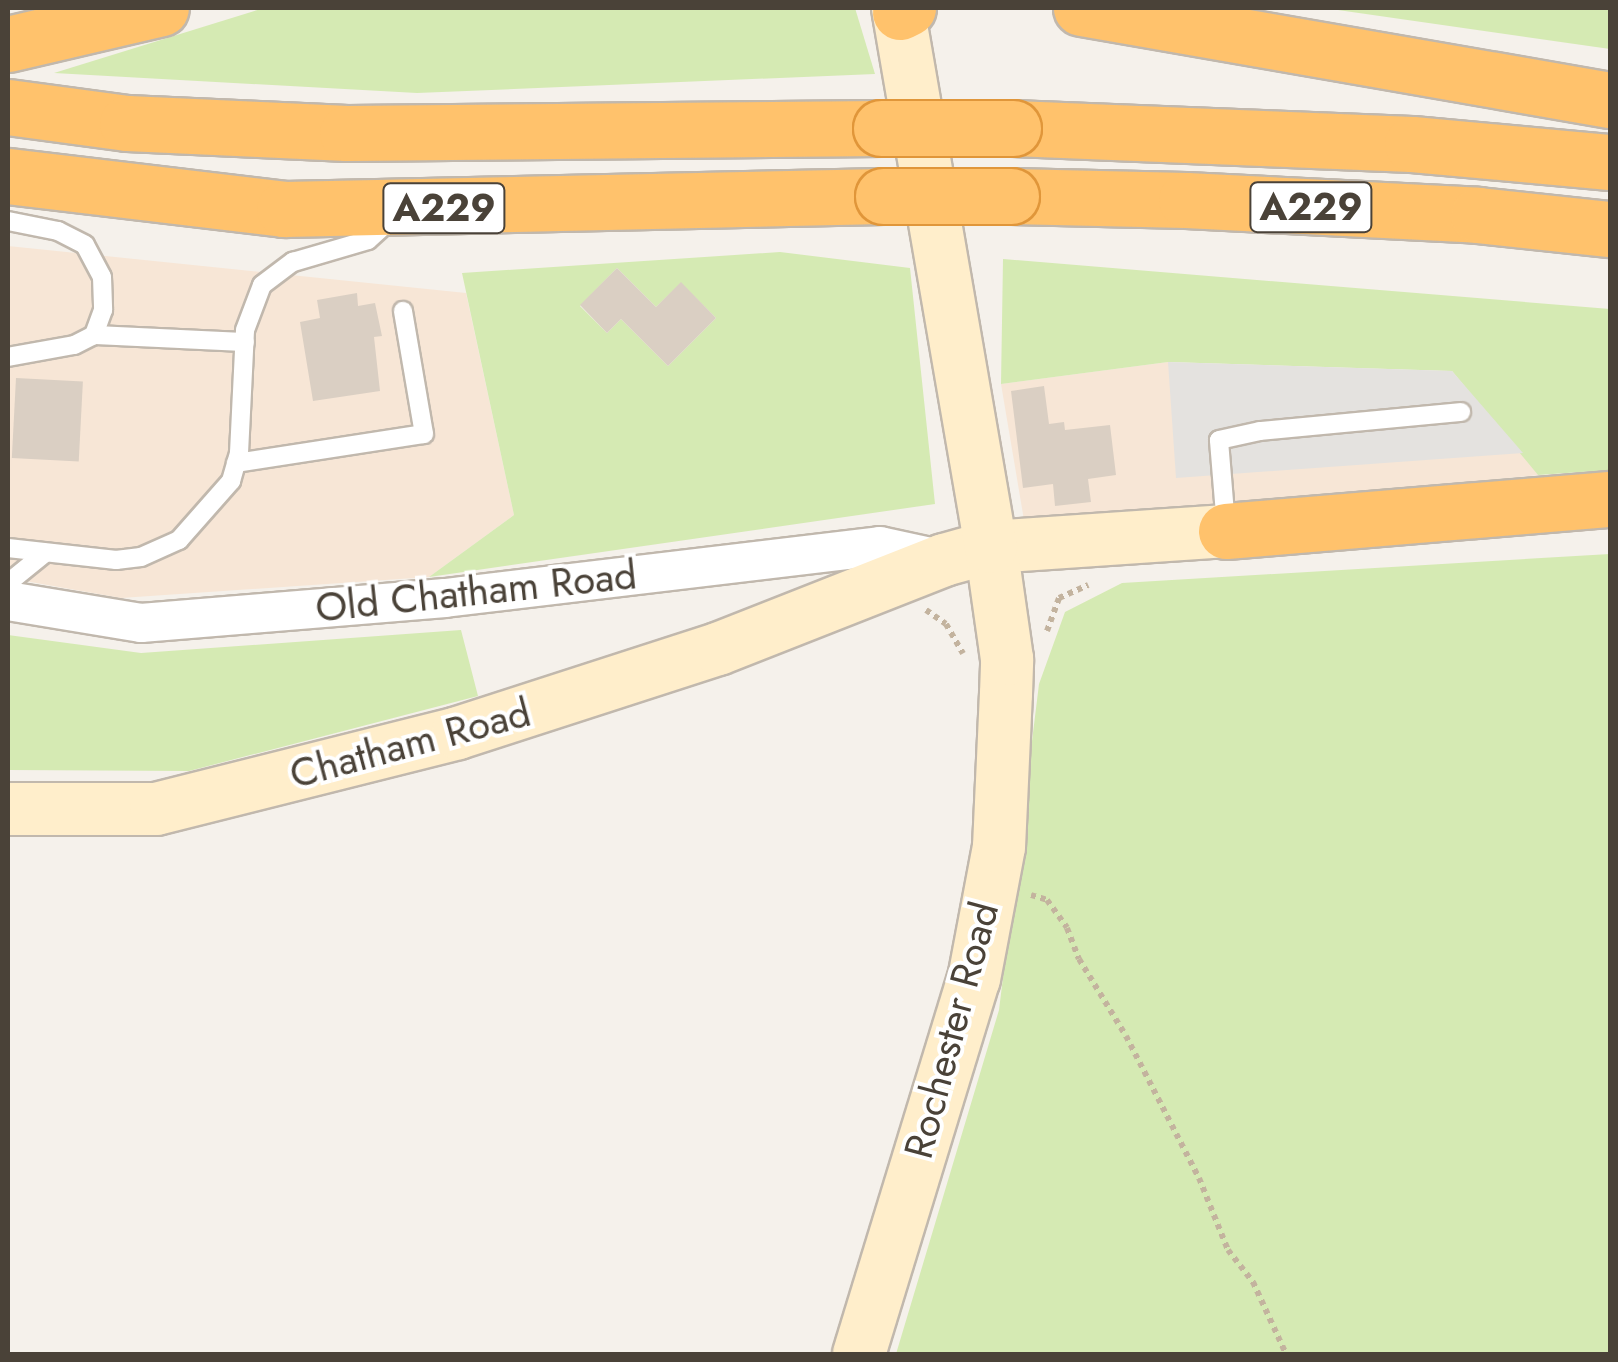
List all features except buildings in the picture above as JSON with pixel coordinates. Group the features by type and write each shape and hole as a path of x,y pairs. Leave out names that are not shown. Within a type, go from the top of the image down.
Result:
{"highway":[{"path":"8,44 161,8"},
{"path":"1082,8 1610,100"},
{"name":"A229","path":"8,107 127,123 347,133 1014,128 1412,144 1610,162"},
{"name":"A229","path":"8,176 284,209 1011,196 1439,213 1610,229"},
{"path":"1226,531 1610,499"}],"street":[{"name":"Rochester Road","path":"860,1354 974,980 998,847 1007,659 968,554 946,284 902,9"},
{"name":"Chatham Road","path":"8,809 156,809 509,718 718,649 968,554 1226,531"},
{"name":"Old Chatham Road","path":"8,601 141,623 444,598 880,546 968,554"}],"lane":[{"path":"8,548 141,557 179,540 207,514 231,481 236,463 245,342 262,285 278,270 309,256 368,240 401,209"},
{"path":"8,221 58,231 85,245 102,277 104,310 94,335"},
{"path":"236,463 424,434 403,311"},
{"path":"8,357 74,345 94,335 245,342"},
{"path":"1226,531 1219,440 1260,431 1461,412"},
{"path":"8,583 45,553"}],"path":[{"path":"1048,900 1126,1036 1199,1178 1228,1250 1252,1282 1286,1354"}],"shaded area":[{"path":"8,246 466,293 514,515 429,577 121,598 8,578"},
{"path":"1168,362 1523,453 1538,475 1025,526 1001,384"},
{"path":"1168,362 1452,371 1523,453 1176,478"}],"green space":[{"path":"264,8 855,8 875,74 417,93 54,73"},
{"path":"1324,8 1610,8 1610,49"},
{"path":"780,252 910,268 935,504 429,577 514,515 462,273","holes":["617,268 656,307 681,283 716,318 668,366 621,319 607,333 580,306"]},
{"path":"1003,259 1610,309 1610,470 1538,475 1452,371 1168,362 1001,384"},
{"path":"1610,554 1610,1354 896,1354 999,1010 1039,684 1065,612 1122,583"},
{"path":"461,630 478,696 189,771 8,770 8,635 141,653"}]}
